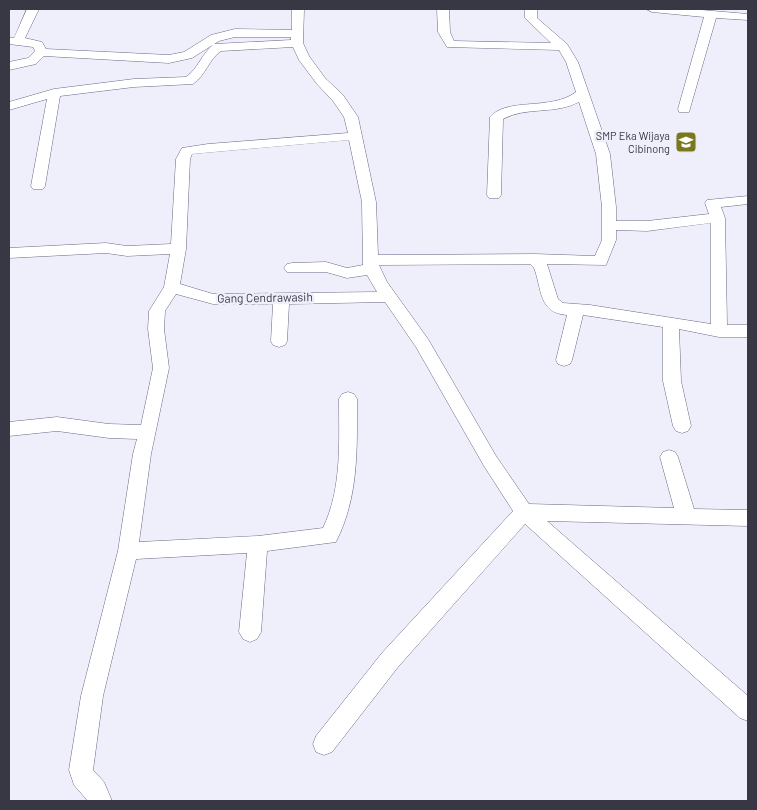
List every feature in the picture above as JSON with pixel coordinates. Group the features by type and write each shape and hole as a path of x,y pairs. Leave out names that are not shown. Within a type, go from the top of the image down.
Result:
{"street":[{"path":"33,9 14,41 38,45 41,52"},
{"path":"298,9 297,38 303,57 338,98 351,117 369,202 371,264 389,297 422,343 490,461 524,512 748,710"},
{"path":"443,9 441,20 446,39 451,44 563,47"},
{"path":"292,268 326,267 347,273 371,264 534,258 601,261 609,240 609,207 603,154 597,132 572,62 563,47 536,25 531,18 530,9"},
{"path":"652,9 748,17"},
{"path":"684,109 711,14"},
{"path":"9,66 32,61 41,52 169,59 188,55 215,38 235,33 297,38"},
{"path":"9,106 54,93 134,83 189,81 196,76 211,52 218,47 270,46 297,38"},
{"path":"38,186 54,93"},
{"path":"494,195 497,116 504,111 517,108 559,106 570,103 582,94"},
{"path":"100,801 98,793 93,786 82,777 81,770 92,696 128,551 142,454 161,368 156,329 156,311 172,287 178,249 183,160 187,151 208,148 355,136"},
{"path":"720,331 718,218 712,203 748,200"},
{"path":"608,225 647,226 718,218"},
{"path":"9,253 106,248 127,251 178,249"},
{"path":"534,258 541,267 547,292 554,305 559,308 671,322 720,331 748,331"},
{"name":"Gang Cendrawasih","path":"172,287 213,299 389,297"},
{"path":"279,341 281,298"},
{"path":"564,360 576,309"},
{"path":"671,322 672,381 682,426"},
{"path":"128,551 258,544 328,536 341,510 348,463 348,399"},
{"path":"9,429 66,424 110,431 148,432"},
{"path":"669,457 686,515"},
{"path":"324,744 390,660 524,512 748,518"},
{"path":"250,632 258,544"}],"place":[{"name":"SMP Eka Wijaya Cibinong","path":"686,142"}]}
